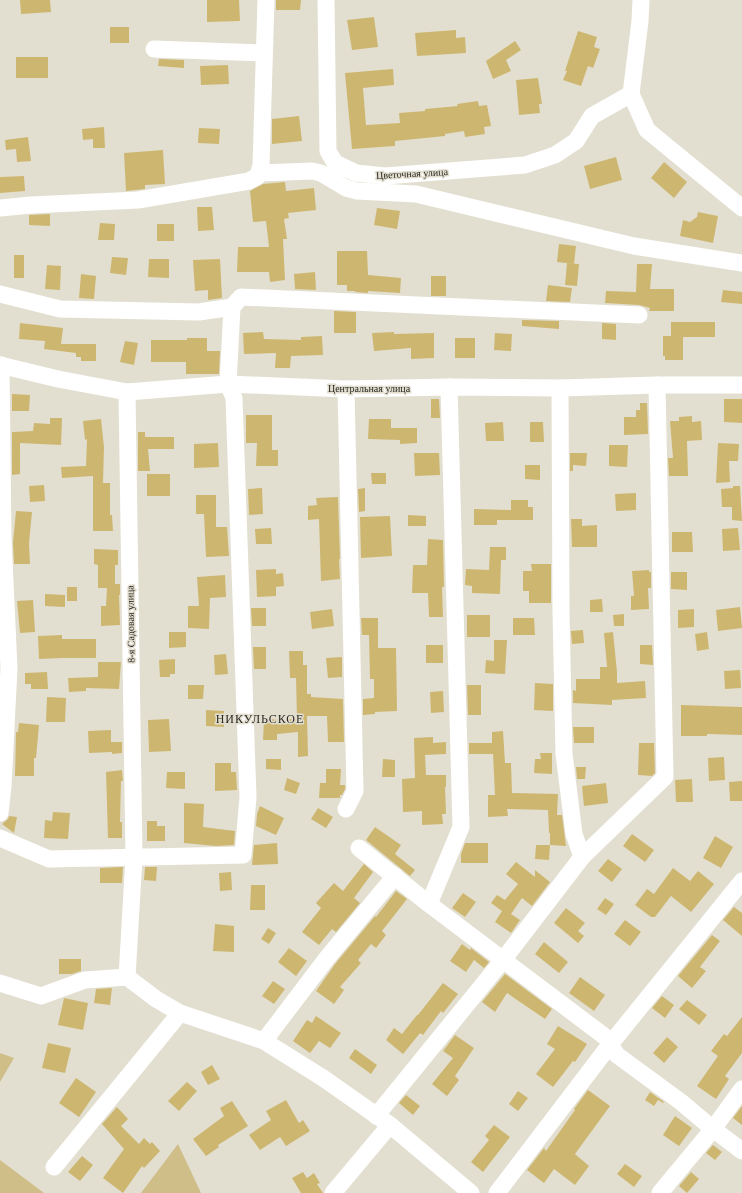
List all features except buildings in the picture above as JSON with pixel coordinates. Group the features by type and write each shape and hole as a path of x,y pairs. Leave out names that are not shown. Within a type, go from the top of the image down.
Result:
{"street":[{"path":"0,208 31,205 138,200 249,181 258,176 261,165 266,0"},
{"name":"Цветочная улица","path":"326,0 328,151 336,162 356,173 385,176 525,165 554,154 576,141 592,116 631,94"},
{"path":"641,0 640,21 631,94 647,130 742,208"},
{"path":"154,49 264,53"},
{"path":"258,173 312,171 321,173 346,188 357,191 416,194 634,246 742,263"},
{"path":"0,294 60,309 199,312 232,307"},
{"path":"0,838 49,859 243,855 248,789 234,398 228,384 232,307 241,297 639,315"},
{"path":"0,813 3,786 9,668 3,539 1,365"},
{"name":"Центральная улица","path":"1,365 58,379 127,392 228,384 346,389 742,385"},
{"path":"376,1116 503,960 582,857 665,777 657,385"},
{"path":"429,904 461,827 449,387"},
{"path":"560,388 561,612 564,754 574,834 582,857"},
{"path":"346,389 355,791 346,808"},
{"name":"8-я Садовая улица","path":"127,392 134,857 127,977"},
{"path":"359,848 429,904 612,1042"},
{"path":"264,1041 327,958 394,876"},
{"path":"497,1193 612,1042 742,881"},
{"path":"0,983 41,996 85,980 127,977 156,999 180,1013 264,1041 324,1078 390,1125 471,1193"},
{"path":"54,1167 180,1013"},
{"path":"612,1042 612,1048 617,1055 681,1102 742,1151"},
{"path":"660,1193 713,1129 742,1089"},
{"path":"333,1193 390,1125"}],"shaded area":[{"path":"0,1053 14,1058 0,1082"},
{"path":"178,1144 201,1193 141,1193"},
{"path":"0,1160 44,1193 0,1193"}],"district":[{"name":"НИКУЛЬСКОЕ","path":"260,719"}]}
